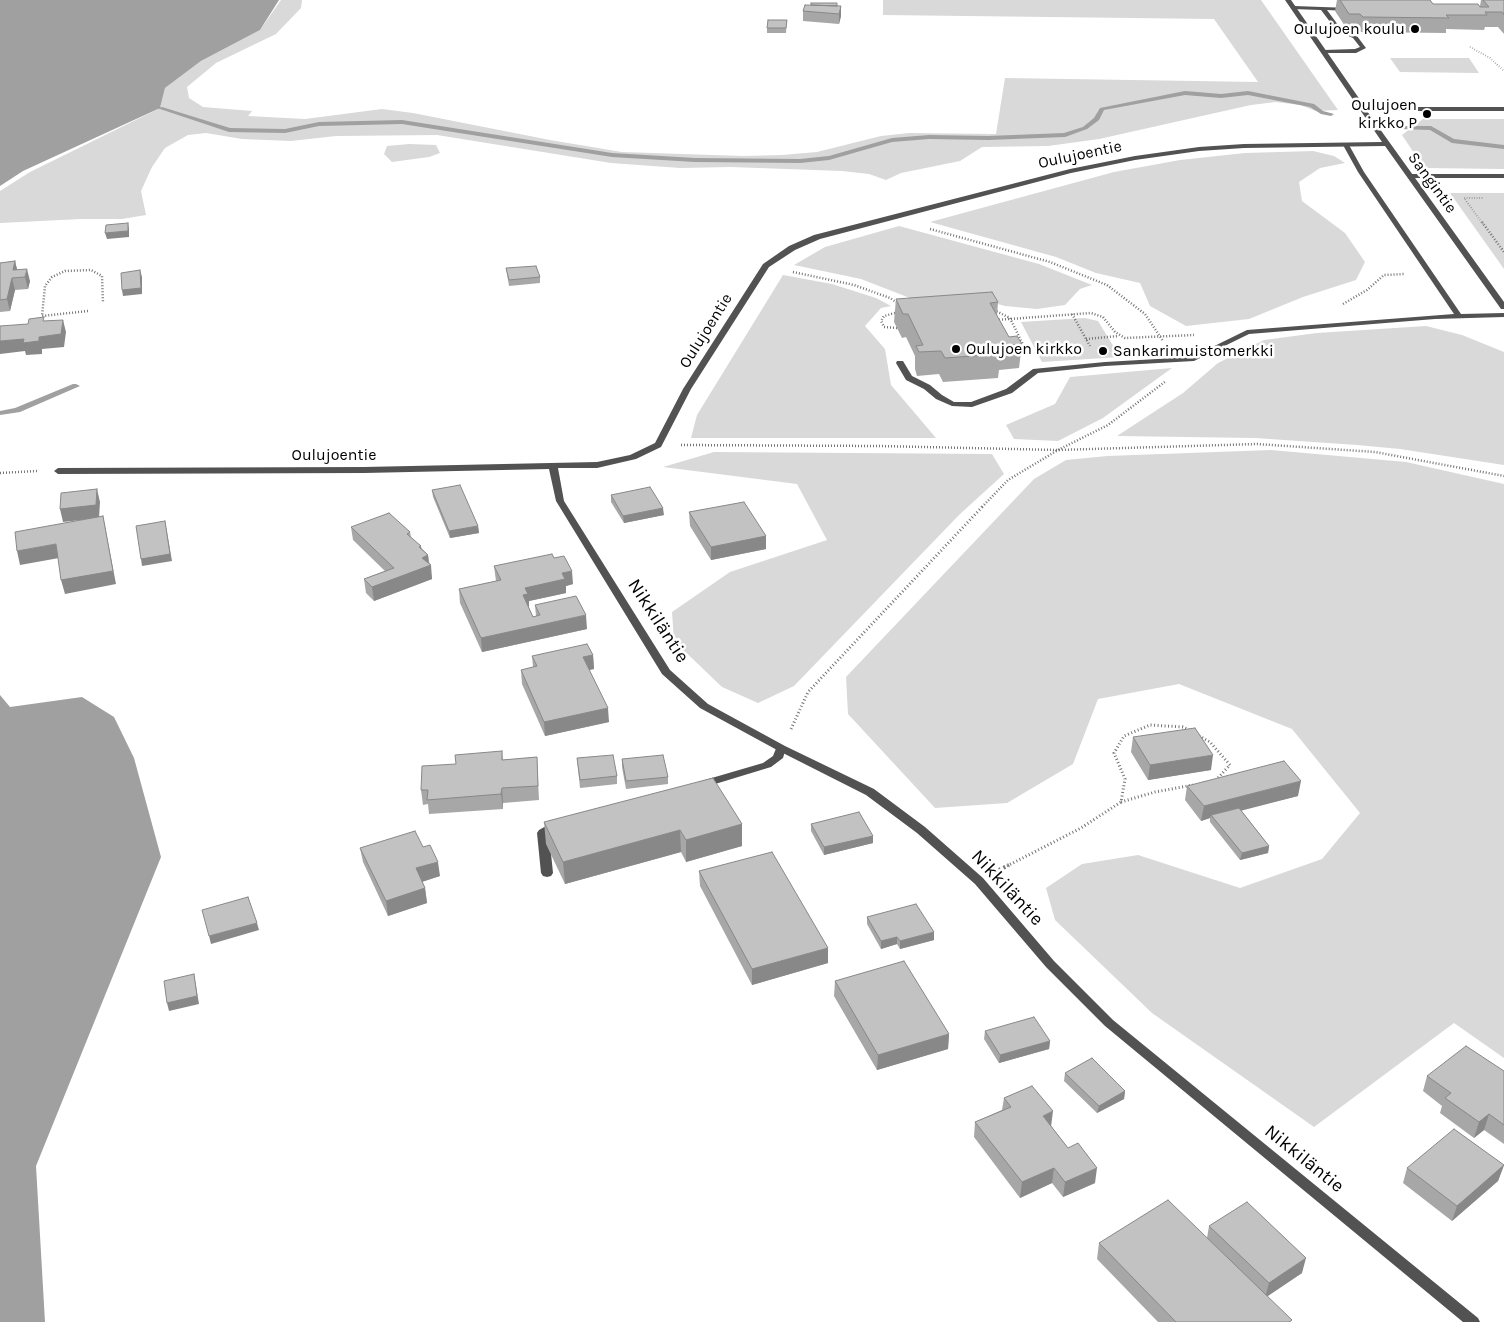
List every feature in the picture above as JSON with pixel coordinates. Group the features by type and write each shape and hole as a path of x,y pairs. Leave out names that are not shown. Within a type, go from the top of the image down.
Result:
{"street":[{"name":"Sangintie","path":"1288,0 1387,144 1504,307"},
{"path":"1294,8 1351,9"},
{"path":"1323,9 1339,30 1355,37 1362,48 1356,51 1324,52"},
{"path":"1364,110 1504,109"},
{"name":"Oulujoentie","path":"58,471 354,470 553,466 596,464 633,457 658,445 687,389 766,266 792,248 817,236 1070,171 1135,158 1244,146 1387,144"},
{"path":"1346,145 1361,172 1459,316"},
{"path":"1411,176 1504,176"},
{"path":"900,363 909,378 927,387 939,398 952,404 972,405 1009,391 1036,371 1105,364 1194,359 1247,332 1459,316 1504,315"},
{"name":"Nikkiläntie","path":"553,466 560,501 666,672 704,706 781,748 870,792 921,830 979,881 1050,964 1109,1023 1473,1322"},
{"path":"692,787 767,765 778,758 781,748"},
{"path":"547,874 543,833 556,824 566,821"}],"path":[{"path":"1470,48 1490,58 1504,71"},
{"path":"1484,198 1464,198 1504,252"},
{"path":"926,228 1050,262 1107,285 1145,314 1175,360"},
{"path":"88,311 42,316 45,286 52,277 64,271 92,270 102,276 103,303"},
{"path":"794,272 854,285 890,298 900,305"},
{"path":"1337,307 1367,290 1384,276 1429,272"},
{"path":"988,309 995,310 1010,318 1036,371"},
{"path":"897,328 884,327 881,321 884,316 905,312"},
{"path":"993,320 1091,313 1103,317 1120,336"},
{"path":"1072,314 1094,352"},
{"path":"1086,339 1120,336 1131,339 1199,334"},
{"path":"781,748 808,692 1008,480 1058,450 1108,425 1194,359"},
{"path":"658,445 879,446 1058,450 1257,444 1375,452 1504,476"},
{"path":"0,473 58,471"},
{"path":"1121,802 1125,779 1114,752 1124,736 1150,725 1183,728 1210,742 1230,765 1215,780 1207,782"},
{"path":"979,881 1081,828 1121,802 1155,792 1198,784"}],"shaded area":[{"path":"0,0 279,0 260,30 201,61 165,88 160,108 23,171 0,186"},
{"path":"281,0 302,0 301,8 276,34 216,63 187,87 189,98 203,107 252,111 248,116 305,119 382,109 413,113 622,152 743,156 817,152 881,136 909,133 996,134 1005,78 1258,82 1214,19 883,15 883,0 1261,0 1338,110 1316,111 1300,105 1276,102 1251,105 1099,139 1048,146 982,147 960,161 901,173 886,180 869,174 842,171 731,167 680,168 611,163 437,135 336,136 291,141 242,139 206,133 188,135 165,148 152,167 141,191 146,215 122,219 0,223 0,191 30,172 160,108 165,88 201,61 260,30"},
{"path":"1390,58 1469,58 1479,73 1400,72"},
{"path":"1423,119 1504,119 1504,169 1424,168 1402,135"},
{"path":"409,144 436,145 440,153 429,157 392,162 384,154 387,146"},
{"path":"1313,151 1334,156 1345,163 1320,168 1299,182 1302,201 1345,233 1365,262 1356,280 1303,297 1249,319 1186,326 1150,306 1140,283 1096,273 1056,257 930,222 1114,172 1180,160 1245,153"},
{"path":"1450,193 1504,193 1504,269"},
{"path":"899,226 1039,264 1092,285 1080,289 1065,305 1037,309 1005,306 972,297 915,300 861,279 794,265 825,247"},
{"path":"783,275 832,284 876,298 891,306 881,308 865,326 885,349 891,385 936,438 691,438 697,415"},
{"path":"1085,318 1098,321 1120,357 1042,362 1021,322"},
{"path":"1426,326 1462,335 1504,352 1504,465 1400,449 1357,445 1255,438 1117,436 1183,393 1218,363 1264,340 1317,333"},
{"path":"1172,368 1103,418 1058,441 1014,439 1006,425 1055,404 1070,377"},
{"path":"1271,450 1406,462 1504,484 1504,1058 1454,1023 1314,1127 1152,1013 1055,920 1046,888 1082,864 1138,855 1240,888 1322,859 1360,813 1292,729 1179,684 1098,699 1073,764 1007,803 935,808 848,714 846,677 1034,479 1066,460 1107,456"},
{"path":"714,452 992,454 1004,474 960,514 794,686 758,703 722,687 674,641 672,612 730,572 827,540 797,484 663,467"},
{"path":"0,695 10,707 82,697 114,717 134,758 161,857 36,1166 45,1322 0,1322"}],"building":[{"path":"1340,0 1430,0 1433,4 1478,4 1480,7 1489,7 1483,0 1504,0 1504,15 1502,12 1485,12 1487,15 1446,15 1449,18 1363,17 1360,14 1349,14"},
{"path":"811,3 837,3 837,6 811,5"},
{"path":"805,5 841,6 839,14 803,11"},
{"path":"768,20 787,20 786,28 767,28"},
{"path":"128,223 128,231 105,233 106,225"},
{"path":"15,261 13,270 27,269 25,277 12,278 7,299 0,300 0,263"},
{"path":"536,266 540,277 509,280 506,268"},
{"path":"140,270 141,288 122,290 121,273"},
{"path":"992,292 998,302 990,303 1009,337 1017,336 1022,344 996,346 1000,354 945,358 941,351 919,352 916,346 923,345 908,314 903,314 896,299"},
{"path":"44,317 43,321 63,320 61,334 39,337 39,341 23,343 24,339 0,341 0,326 28,324 29,319"},
{"path":"460,485 478,526 449,531 432,490"},
{"path":"650,487 663,508 623,516 611,495"},
{"path":"97,489 96,505 60,509 61,493"},
{"path":"744,502 766,536 711,547 689,512"},
{"path":"389,513 410,532 407,534 428,555 422,558 431,565 372,587 364,579 394,568 351,527"},
{"path":"103,516 113,571 61,580 56,544 17,551 15,532"},
{"path":"165,521 170,554 141,559 136,526"},
{"path":"552,554 554,558 564,556 572,571 562,573 565,579 525,588 528,594 523,595 533,617 540,615 535,605 576,596 586,615 481,638 459,589 501,580 494,566"},
{"path":"587,644 593,655 583,657 608,708 544,722 521,670 537,666 532,656"},
{"path":"1195,728 1213,755 1150,765 1133,737"},
{"path":"502,751 502,760 537,757 538,786 502,788 501,794 427,800 428,790 421,790 422,766 456,764 455,755"},
{"path":"613,755 617,776 580,780 577,758"},
{"path":"663,755 668,777 626,781 622,759"},
{"path":"1284,761 1301,781 1204,806 1187,786"},
{"path":"713,778 742,824 686,840 680,830 563,862 544,822"},
{"path":"1239,808 1269,846 1242,853 1211,815"},
{"path":"859,812 873,836 824,847 811,824"},
{"path":"415,831 423,847 430,845 438,862 416,868 425,888 386,901 360,848"},
{"path":"772,852 828,948 752,969 699,871"},
{"path":"248,897 257,923 209,936 202,910"},
{"path":"916,904 934,932 900,941 897,937 881,941 867,917"},
{"path":"904,961 949,1034 878,1055 835,981"},
{"path":"194,974 197,996 167,1003 164,981"},
{"path":"1034,1017 1050,1041 1000,1055 985,1031"},
{"path":"1466,1046 1504,1071 1504,1125 1489,1114 1479,1122 1445,1098 1451,1093 1427,1076"},
{"path":"1092,1058 1125,1091 1099,1106 1065,1073"},
{"path":"1032,1086 1053,1111 1043,1116 1068,1148 1078,1143 1097,1168 1065,1182 1054,1168 1022,1182 975,1122 1011,1107 1004,1098"},
{"path":"1454,1129 1504,1165 1457,1206 1407,1168"},
{"path":"1168,1200 1292,1320 1289,1322 1176,1322 1099,1243"},
{"path":"1247,1202 1306,1258 1269,1283 1209,1226"}],"waterway":[{"path":"160,108 229,130 285,131 319,124 402,122 612,155 695,160 800,161 829,158 892,140 929,137 988,138 1065,135 1085,128 1097,119 1102,109 1185,93 1221,96 1248,93 1312,105 1321,112 1331,114"},
{"path":"1400,127 1431,128 1452,141 1504,147"},
{"path":"0,413 17,410 76,386"}],"place":[{"name":"Oulujoen koulu","path":"1415,29"},
{"name":"Oulujoen kirkko P","path":"1427,114"},
{"name":"Oulujoen kirkko","path":"956,349"},
{"name":"Sankarimuistomerkki","path":"1103,351"}]}
